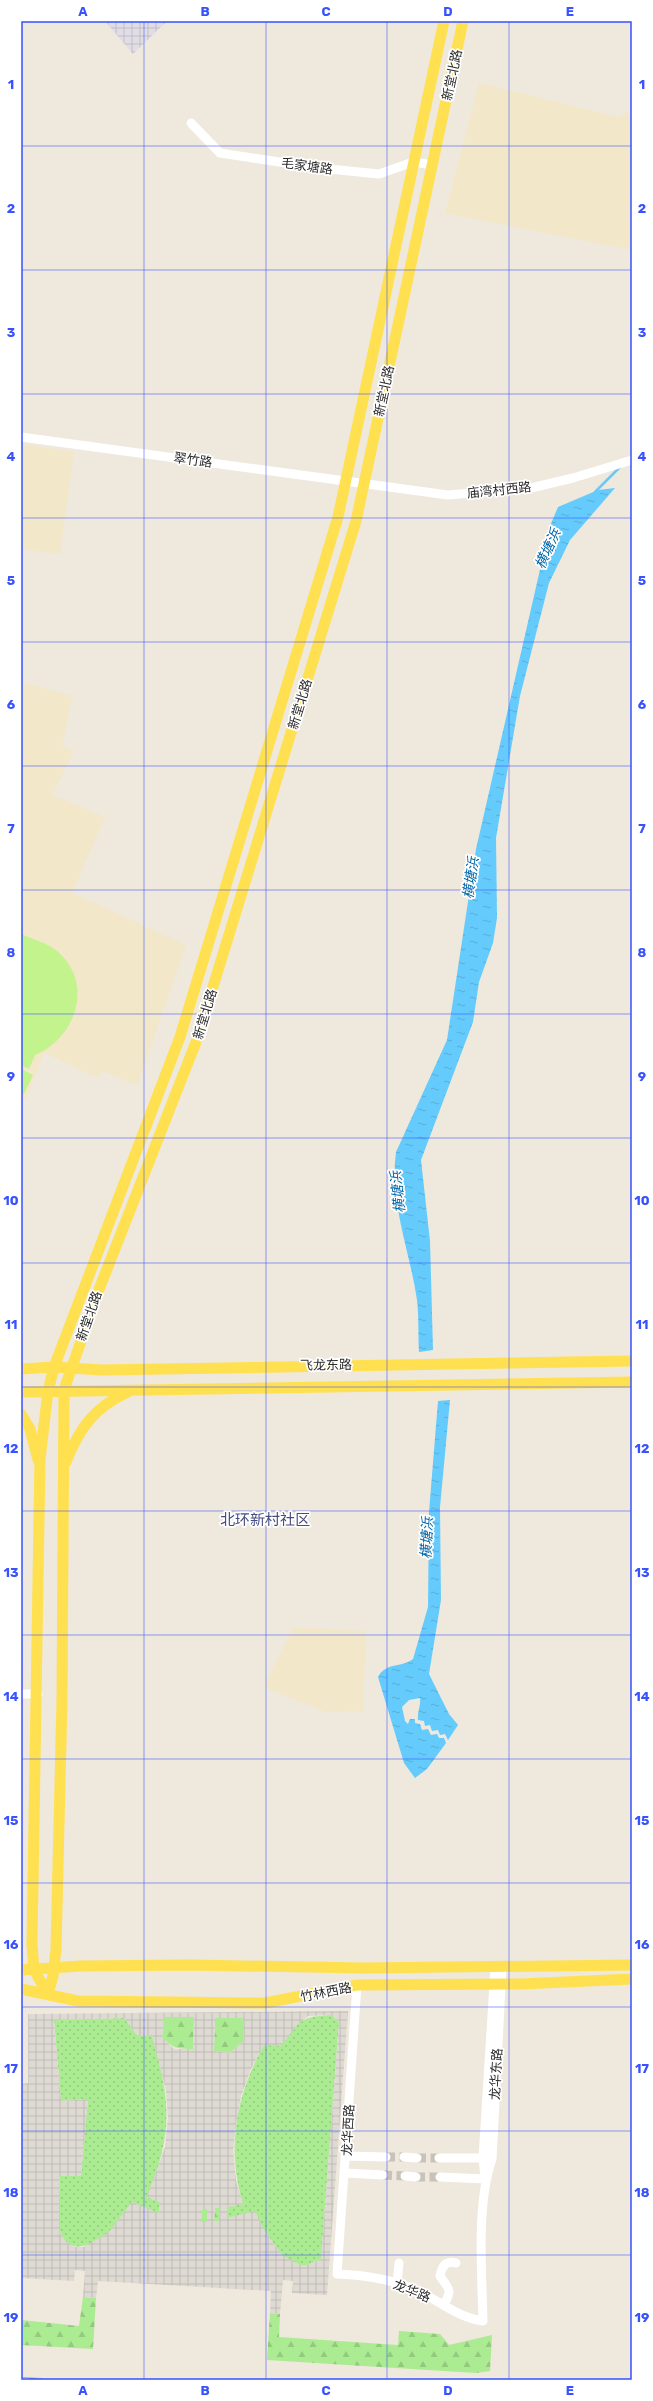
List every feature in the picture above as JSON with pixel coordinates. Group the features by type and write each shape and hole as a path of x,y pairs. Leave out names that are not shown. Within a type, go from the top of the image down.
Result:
{"main road":[{"name":"新堂北路","path":"40,1470 48,1391 54,1367 180,1037 338,517 444,21"},
{"name":"新堂北路","path":"48,1994 54,1972 62,1700 64,1390 98,1292 196,1042 356,521 463,21"},
{"name":"飞龙东路","path":"21,1369 54,1367 102,1370 632,1361"},
{"name":"飞龙东路","path":"21,1392 64,1390 632,1382"},
{"path":"63,1469 75,1438 94,1413 114,1399 132,1390"},
{"path":"21,1414 30,1429 40,1470 38,1694 32,1936 34,1970 48,1994"},
{"name":"竹林西路","path":"21,1970 54,1972 190,1965 499,1968 632,1965"},
{"name":"竹林西路","path":"21,1990 78,2001 120,2004 265,2003 357,1985 498,1984 632,1979"}],"street":[{"name":"毛家塘路","path":"192,123 220,153 319,168 378,174 413,162 433,165"},
{"name":"翠竹路","path":"21,437 364,484"},
{"name":"庙湾村西路","path":"364,484 448,495 482,493 531,488 632,460"},
{"path":"21,1694 38,1694"},
{"name":"龙华东路","path":"482,2321 482,2246 485,2179 488,2158 499,1968"},
{"name":"龙华西路","path":"337,2274 346,2173 357,1985"},
{"path":"347,2156 386,2157"},
{"path":"404,2157 417,2158"},
{"path":"439,2158 488,2158"},
{"path":"346,2173 383,2176"},
{"path":"405,2176 416,2177"},
{"path":"440,2177 485,2179"},
{"path":"397,2284 399,2262"},
{"path":"444,2306 450,2293 449,2285 440,2276 441,2269 446,2263 456,2263"},
{"name":"龙华路","path":"337,2274 358,2274 397,2284 424,2294 452,2311 482,2321"}],"shaded area":[{"path":"105,21 167,21 133,54"},
{"path":"479,83 619,117 625,112 632,116 632,250 445,213"},
{"path":"21,444 74,452 60,554 21,549"},
{"path":"21,682 72,696 62,746 74,752 52,795 105,817 72,893 186,945 137,1085 102,1071 98,1078 44,1053 26,1099 21,1097"},
{"path":"293,1627 366,1631 363,1711 326,1712 264,1687"},
{"path":"348,2011 327,2295 292,2293 293,2281 283,2280 280,2314 270,2313 271,2291 98,2281 96,2298 83,2297 85,2271 75,2270 74,2281 21,2278 21,2084 28,2083 28,2014","holes":["332,2015 339,2022 321,2259 308,2265 300,2265 281,2254 264,2230 255,2211 227,2218 227,2207 243,2204 236,2181 233,2150 241,2096 251,2069 264,2045 281,2046 298,2024 308,2016","164,2017 194,2017 193,2049 174,2049 162,2037","124,2018 137,2035 152,2036 166,2090 168,2118 165,2147 147,2197 160,2202 159,2213 132,2202 108,2233 84,2247 75,2247 66,2242 60,2233 59,2176 81,2176 88,2099 61,2101 54,2020","215,2018 244,2018 244,2041 230,2053 214,2051","215,2208 220,2208 219,2221 214,2221","207,2209 207,2222 202,2222 202,2210"]}],"green space":[{"path":"21,934 45,943 57,951 69,964 75,978 78,993 76,1009 70,1023 61,1036 49,1047 35,1055 29,1069 21,1065"},
{"path":"21,1069 33,1075 24,1094 21,1093"},
{"path":"21,1432 23,1442 21,1670"},
{"path":"332,2015 339,2022 321,2259 308,2265 300,2265 291,2262 281,2254 264,2230 243,2216 227,2218 227,2207 243,2204 235,2163 237,2122 247,2083 254,2064 264,2045 281,2045 296,2025 301,2021 313,2017"},
{"path":"164,2017 194,2017 193,2049 176,2047 169,2044 162,2037"},
{"path":"124,2018 137,2035 152,2036 163,2080 166,2099 165,2136 155,2175 147,2197 160,2202 159,2214 132,2202 112,2231 103,2238 83,2246 70,2245 65,2241 60,2229 59,2176 81,2176 88,2099 61,2101 54,2020"},
{"path":"215,2018 244,2018 244,2041 230,2053 214,2051"},
{"path":"215,2208 220,2208 220,2221 214,2221"},
{"path":"202,2209 207,2209 207,2222 202,2222"},
{"path":"83,2297 96,2298 93,2349 21,2345 21,2320 79,2326"},
{"path":"270,2313 280,2314 279,2337 398,2345 399,2331 440,2334 449,2345 492,2335 490,2371 476,2373 267,2360"}],"water":[{"path":"615,488 570,540 549,583 520,696 496,838 497,918 493,943 479,982 473,1022 421,1160 430,1241 433,1350 419,1352 417,1300 401,1226 395,1189 396,1152 447,1040 476,849 550,526 558,507 598,490"},
{"path":"450,1400 440,1507 441,1600 429,1674 449,1714 458,1725 448,1740 445,1734 440,1735 438,1730 432,1731 430,1725 425,1726 424,1721 418,1720 420,1698 409,1700 402,1707 405,1721 408,1724 410,1719 415,1719 415,1723 420,1724 422,1730 428,1729 431,1735 437,1734 439,1738 444,1738 446,1743 427,1769 415,1778 404,1763 378,1677 385,1669 404,1664 413,1659 428,1607 429,1512 438,1401"}],"waterway":[{"name":"横塘浜","path":"595,492 620,467"}],"tunnel":[{"path":"386,2157 404,2157"},
{"path":"417,2158 439,2158"},
{"path":"383,2175 405,2176"},
{"path":"416,2177 440,2177"}],"railway":[{"path":"21,2379 41,2380"}],"district":[{"name":"北环新村社区","path":"265,1520"}]}
